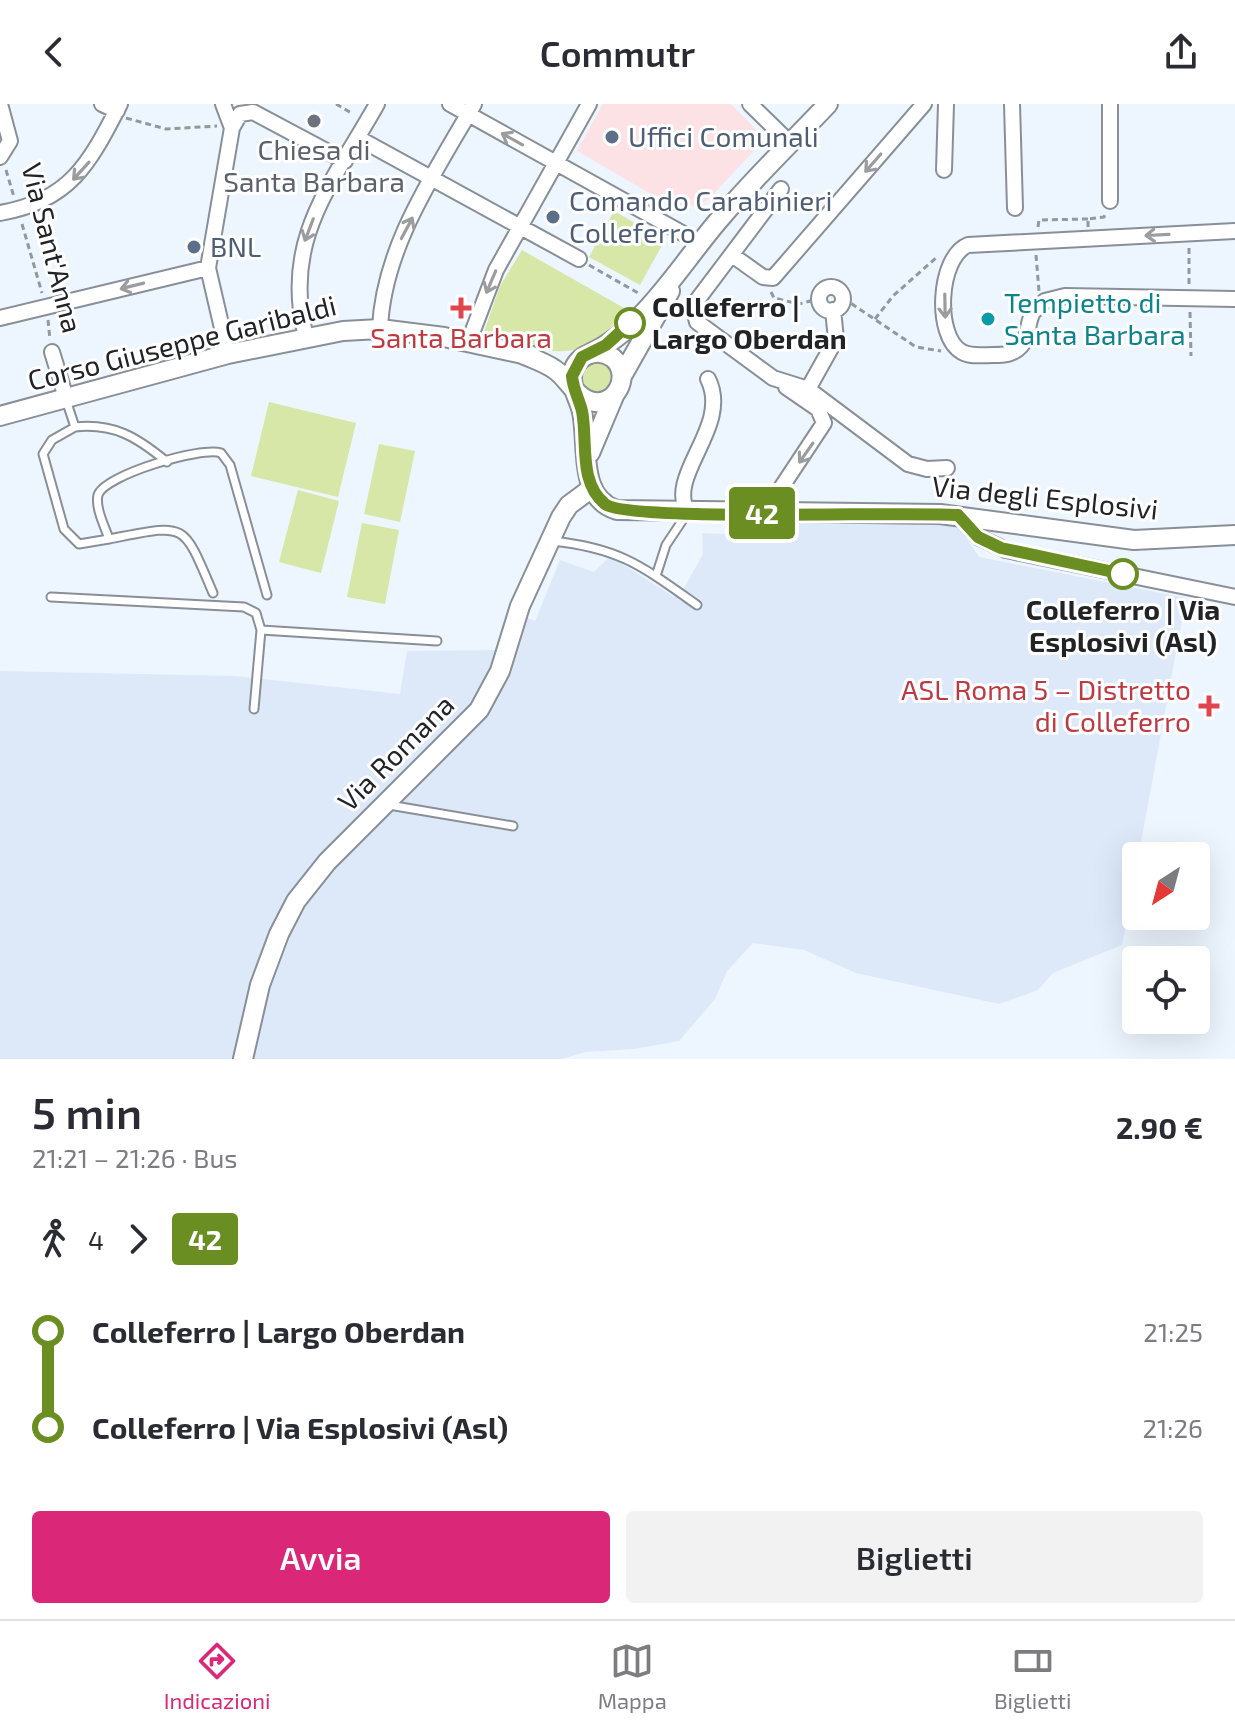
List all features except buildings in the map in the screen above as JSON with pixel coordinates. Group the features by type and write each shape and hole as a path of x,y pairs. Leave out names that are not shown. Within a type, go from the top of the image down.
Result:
{"main road":[{"name":"Corso Giuseppe Garibaldi","path":"0,416 228,354 306,337 380,329 469,341 561,362 589,354 615,338 681,271 700,243 828,104"},
{"path":"587,467 592,444 622,376 681,271"},
{"name":"Corso Giuseppe Garibaldi","path":"520,353 553,368 575,391"},
{"path":"592,488 573,369 589,354 610,356 622,376"},
{"path":"575,391 594,403 614,396"},
{"name":"Via degli Esplosivi","path":"592,488 604,503 617,510 958,515 1114,539 1235,535"},
{"name":"Via Romana","path":"243,1059 255,1002 291,910 321,868 461,730 483,704 505,658 520,606 569,505 592,488"}],"street":[{"path":"0,104 10,141 1,157"},
{"path":"0,213 55,193 76,177 94,156 118,108 102,104"},
{"path":"223,104 232,128"},
{"path":"306,337 298,298 298,267 310,224 377,104"},
{"path":"450,104 471,109 555,163 700,243"},
{"path":"469,341 492,279 589,104"},
{"path":"750,104 791,144"},
{"path":"732,255 759,276 769,279 777,274 924,104"},
{"path":"944,170 946,104"},
{"path":"1012,104 1015,208"},
{"path":"1110,104 1110,201"},
{"path":"380,329 382,301 394,254 471,109"},
{"path":"228,354 208,268 232,128 240,114 253,112 345,161"},
{"path":"358,138 579,259"},
{"path":"781,189 695,305 697,322 815,407 824,418 823,427 781,488 781,513"},
{"path":"1235,231 968,245 959,249 949,261 945,296 947,335 960,351 972,355 1004,355 1019,349 1030,317 1040,305 1065,296 1235,299"},
{"path":"0,318 208,268"},
{"path":"828,287 839,290 843,298 840,306 833,310 823,308 818,299 821,291 828,287"},
{"path":"808,389 836,339 833,310"},
{"name":"Via Sant'Anna","path":"52,352 66,398"},
{"path":"773,378 808,389 908,464 927,469 947,468"},
{"path":"688,513 682,503 683,491 715,405 716,397 708,379"},
{"path":"958,515 978,537 1006,550 1235,597"}],"lane":[{"path":"66,398 75,427"},
{"path":"167,462 121,430 100,425 75,427 52,440 43,454 64,529 79,544 164,529 180,531 192,542 213,593"},
{"path":"109,539 98,502 103,486 113,479 211,451 228,461 267,595"},
{"path":"656,576 666,545 688,513"},
{"path":"551,541 606,549 656,576 697,605"},
{"path":"51,597 244,607 256,613 261,630 254,709"},
{"path":"261,630 437,641"},
{"path":"385,804 513,826"}],"path":[{"path":"336,104 367,122"},
{"path":"118,108 132,121 166,129 232,128"},
{"name":"Via Sant'Anna","path":"1,157 46,307 52,352"},
{"path":"1040,305 1035,241 1039,220 1104,217 1110,201"},
{"path":"1088,219 1089,238"},
{"path":"1189,233 1189,268"},
{"path":"875,319 893,296 940,255 959,249"},
{"path":"579,259 652,301"},
{"path":"759,276 774,298 799,304 818,299"},
{"path":"843,298 916,347 944,351"}],"shaded area":[{"path":"603,104 731,104 765,139 707,201 677,209 577,151"},
{"path":"815,522 957,524 979,557 1186,598 1141,842 1122,842 1122,930 1125,930 1122,945 1053,973 1038,990 999,1004 856,973 804,950 753,943 727,971 715,999 679,1041 634,1049 585,1052 562,1059 0,1059 0,671 235,676 400,694 407,651 499,650 522,616 535,621 560,560 594,572 610,556 674,597 683,590 703,554 702,533 741,535 758,525"}],"green space":[{"path":"614,211 665,240 640,285 589,257"},
{"path":"522,250 624,308 610,328 579,349 562,351 544,350 483,335 500,286"},
{"path":"596,362 607,367 612,378 607,389 596,394 585,389 580,378 585,367"},
{"path":"269,402 356,423 338,497 251,476"},
{"path":"379,444 415,451 400,522 364,514"},
{"path":"298,490 339,501 321,573 279,562"},
{"path":"362,523 399,530 385,604 347,597"}],"bus line":[{"name":"42","path":"630,323 606,345 582,357 572,376 582,412 592,488 612,509 688,513 958,515 978,537 1001,548 1123,574"}],"place":[{"name":"Chiesa di Santa Barbara","path":"314,121"},
{"name":"Uffici Comunali","path":"612,137"},
{"name":"Comando Carabinieri Colleferro","path":"553,217"},
{"name":"BNL","path":"194,247"},
{"name":"Santa Barbara","path":"461,308"},
{"name":"Tempietto di Santa Barbara","path":"988,319"},
{"name":"Colleferro | Largo Oberdan","path":"630,323"},
{"name":"Colleferro | Via Esplosivi (Asl)","path":"1123,574"},
{"name":"ASL Roma 5 – Distretto di Colleferro","path":"1209,706"}]}
